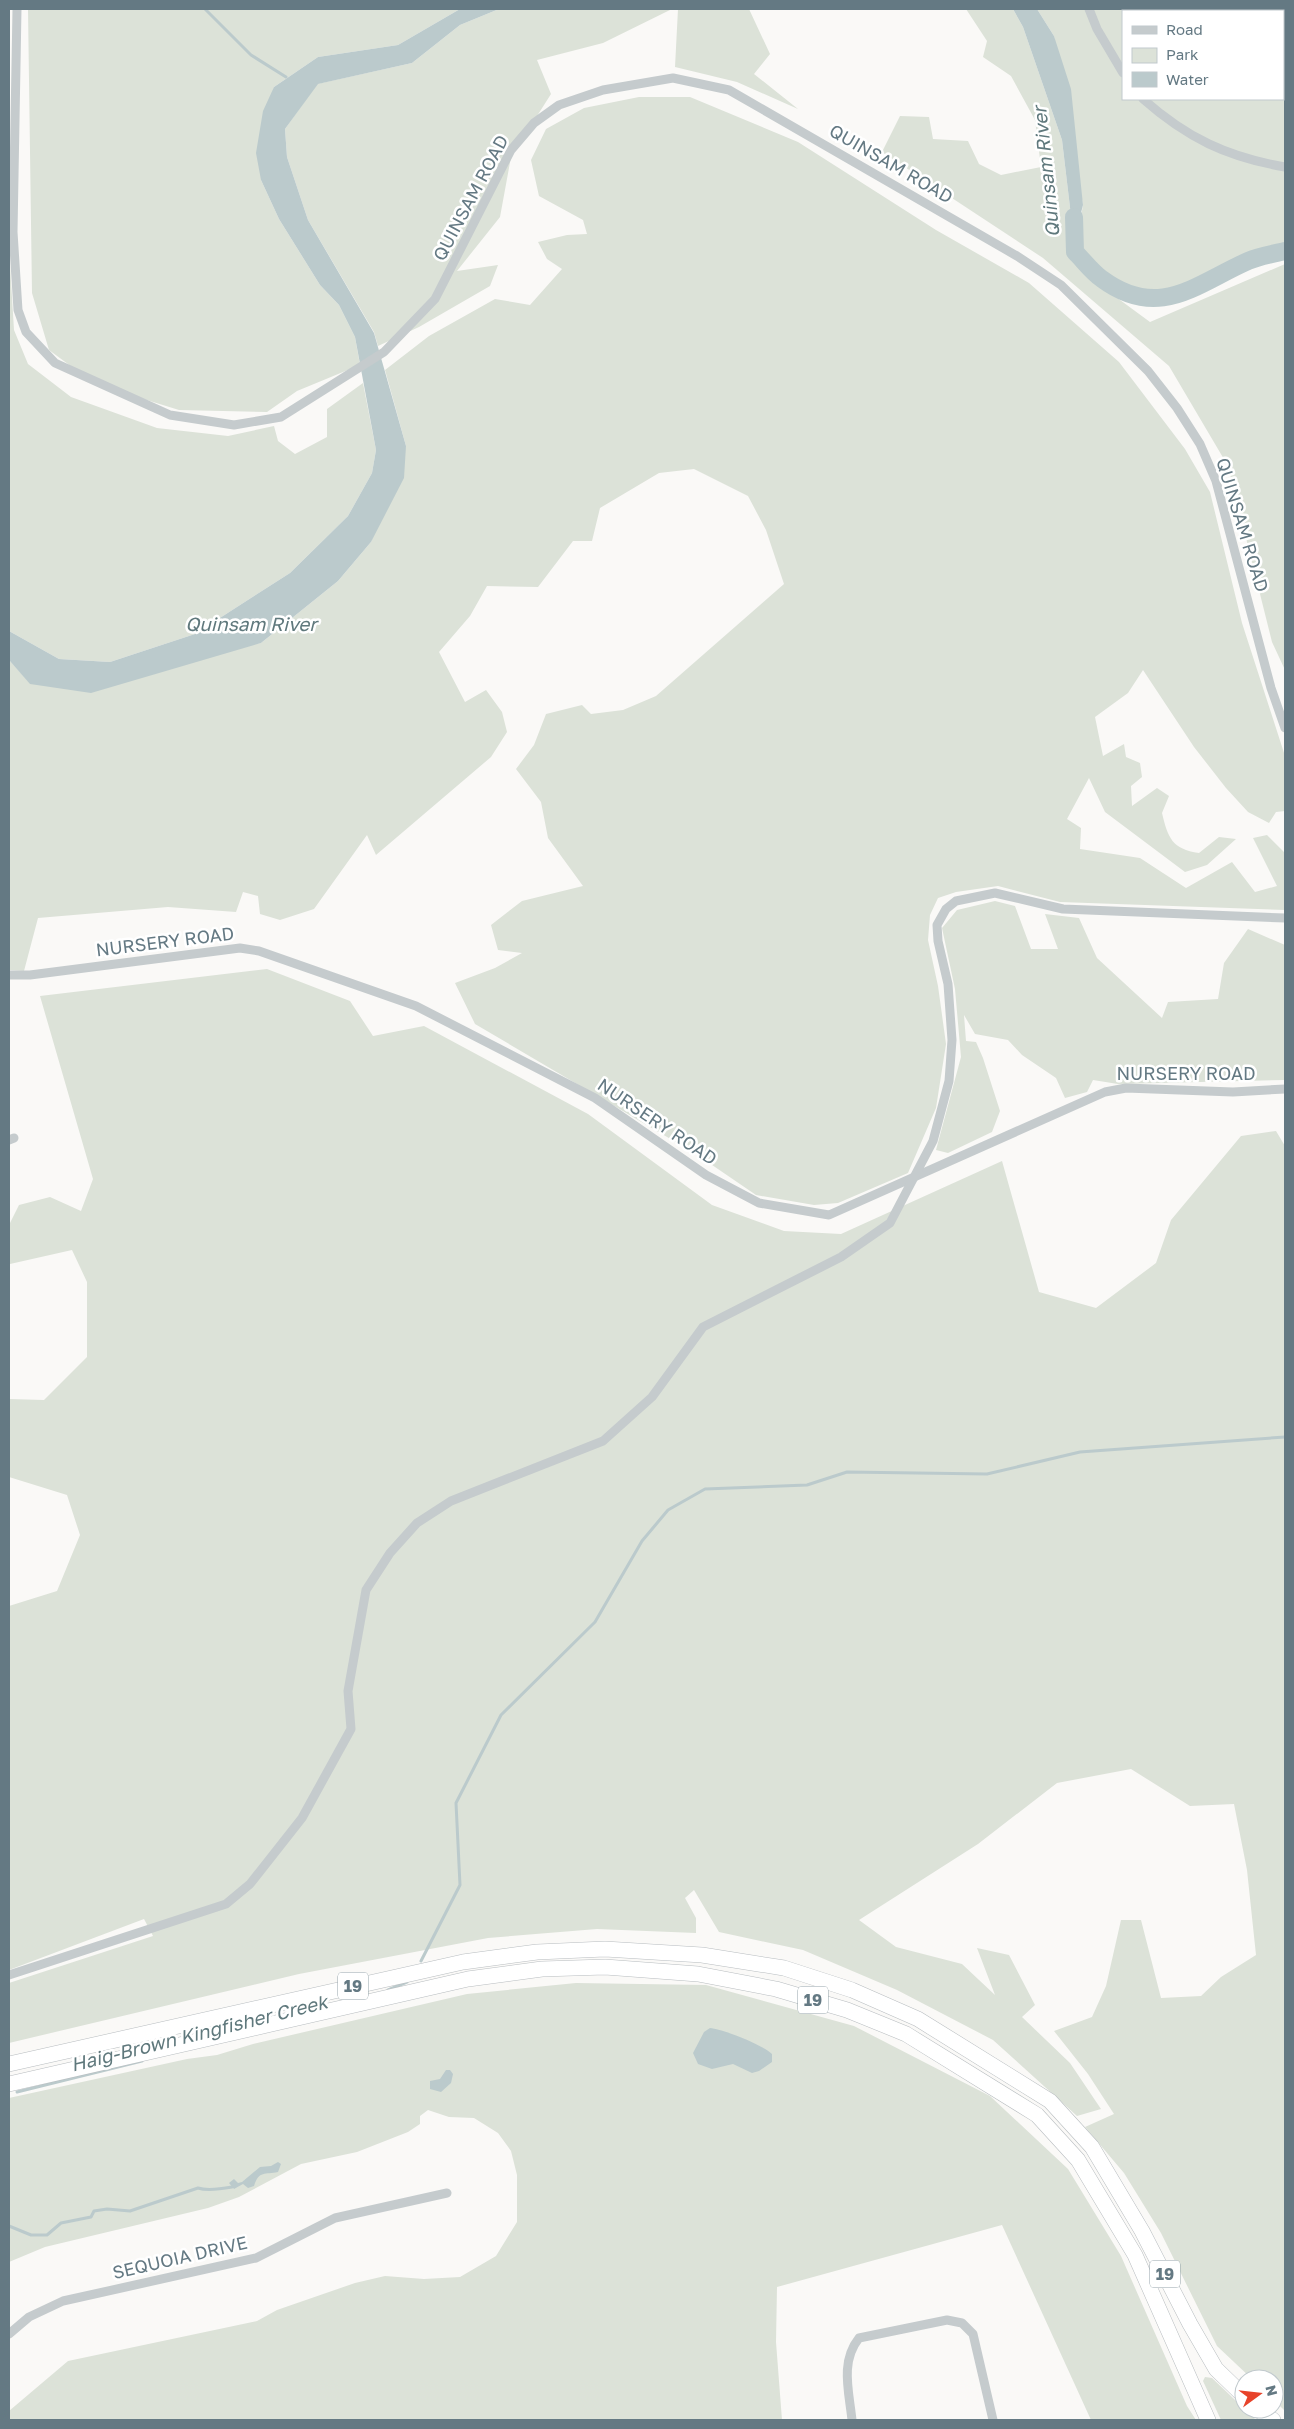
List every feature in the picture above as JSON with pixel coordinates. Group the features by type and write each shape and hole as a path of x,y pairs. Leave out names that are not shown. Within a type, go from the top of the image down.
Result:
{"highway":[{"name":"19","path":"9,2064 463,1962 537,1952 605,1949 702,1955 784,1968 852,1990 918,2019 1050,2101 1092,2147 1142,2231 1190,2324 1216,2369 1234,2386"},
{"name":"19","path":"9,2084 468,1979 542,1969 605,1968 698,1974 776,1988 847,2010 906,2034 1037,2115 1078,2160 1136,2255 1208,2420"}],"street":[{"name":"QUINSAM ROAD","path":"17,9 13,232 18,310 26,332 55,364 170,416 234,425 281,417 384,352 435,299 511,150 534,123 546,114 559,105 603,90 674,78 729,90 1018,256 1061,285 1148,371 1200,444 1216,481 1271,688 1285,728"},
{"path":"1089,9 1100,35 1122,71"},
{"path":"1144,100 1176,125 1218,150 1285,167"},
{"path":"9,1975 226,1904 250,1884 302,1818 351,1729 348,1691 366,1590 390,1553 417,1523 450,1500 603,1441 652,1397 703,1327 841,1258 890,1223 933,1141 949,1081 952,1040 949,994 938,941 937,925 946,909 956,901 996,893 1063,909 1285,918"},
{"name":"NURSERY ROAD","path":"9,975 30,975 240,948 259,951 416,1006 595,1098 706,1175 759,1204 829,1215 1105,1092 1126,1088 1233,1092 1285,1089"},
{"name":"SEQUOIA DRIVE","path":"9,2334 29,2317 63,2301 256,2258 335,2218 447,2193"},
{"path":"852,2420 847,2364 850,2350 859,2338 947,2320 962,2323 973,2334 993,2420"}],"green space":[{"path":"28,9 460,9 398,45 318,57 274,87 261,180 279,219 320,285 339,305 355,337 360,365 297,391 267,412 179,410 95,384 49,350 32,293"},
{"path":"499,9 672,9 603,43 537,60 551,94 511,157 500,217 457,271 498,265 490,286 419,327 378,346 374,332 308,220 287,157 285,129 317,84 412,63 460,25"},
{"path":"678,9 749,9 770,54 754,74 798,109 737,82 675,67"},
{"path":"966,9 1013,9 1023,27 1062,140 1074,241 1071,255 1101,286 1150,322 1285,264 1285,670 1272,642 1228,466 1169,366 1043,258 882,152 900,116 929,117 933,139 968,141 979,164 1001,175 1041,167 1035,120 1011,76 983,57 987,41"},
{"path":"1037,9 1285,9 1285,251 1252,259 1194,288 1177,294 1160,298 1142,297 1123,291 1102,279 1075,252 1083,205 1054,36"},
{"path":"639,97 690,97 798,142 936,230 1029,283 1119,362 1185,449 1210,492 1242,623 1285,756 1285,811 1276,812 1269,823 1248,812 1226,788 1194,747 1143,670 1128,693 1095,717 1103,756 1124,744 1126,757 1140,763 1142,777 1131,786 1132,806 1157,788 1169,796 1162,813 1169,836 1177,845 1183,849 1199,853 1219,837 1236,839 1207,865 1185,872 1105,812 1089,778 1067,819 1081,828 1080,849 1140,858 1186,888 1232,862 1255,892 1277,886 1253,838 1267,835 1285,853 1285,910 1060,902 998,886 956,892 938,898 930,915 928,940 938,986 946,1044 936,1108 908,1173 838,1203 814,1205 756,1195 696,1154 475,1024 455,983 495,968 522,953 498,950 491,925 522,901 583,886 548,838 541,802 516,769 534,745 546,714 582,705 591,714 623,710 656,696 784,584 766,530 748,496 694,469 659,473 600,508 592,541 573,541 538,587 487,586 470,616 439,652 465,702 486,690 502,712 507,732 491,757 376,855 367,835 314,909 280,920 260,914 258,896 243,892 236,912 168,907 38,918 24,971 9,970 9,660 31,684 261,643 338,581 371,542 406,446 385,370 429,336 495,299 530,305 562,269 547,259 538,242 567,235 587,234 583,220 539,196 531,160 546,129 584,108"},
{"path":"9,249 14,330 28,364 71,397 157,428 228,436 274,426 278,441 295,454 327,437 327,409 363,383 376,450 372,473 348,516 290,573 195,634 110,662 59,659 9,631"},
{"path":"995,901 1015,906 1031,949 1058,949 1045,914 1079,918 1097,958 1162,1018 1168,1002 1218,999 1224,963 1248,929 1285,945 1285,1080 1118,1084 1093,1080 1087,1092 1065,1098 1056,1078 1022,1055 1008,1040 975,1034 964,1015 966,1041 976,1042 1000,1111 992,1132 948,1153 936,1150 961,1057 955,989 942,928 957,910"},
{"path":"267,969 350,1001 373,1036 424,1026 588,1114 712,1205 784,1231 841,1234 1002,1161 1039,1292 1096,1308 1156,1263 1171,1220 1241,1136 1276,1131 1285,1146 1285,2411 1284,2369 1241,2369 1217,2346 1161,2233 1124,2173 1085,2127 1114,2114 1088,2074 1054,2031 1092,2017 1106,1986 1121,1920 1141,1920 1161,1998 1201,1996 1221,1977 1256,1955 1247,1870 1234,1804 1190,1806 1131,1769 1057,1783 978,1844 859,1920 896,1947 962,1964 995,1995 977,1948 1009,1955 1035,2005 1022,2017 1070,2063 1101,2109 1077,2116 993,2040 897,1990 803,1950 719,1932 694,1890 685,1898 696,1918 696,1933 597,1929 488,1938 299,1974 9,2043 9,1983 153,1936 144,1919 9,1970 9,1606 57,1591 80,1535 67,1495 9,1477 9,1399 44,1400 87,1357 87,1282 72,1250 10,1264 9,1225 19,1205 50,1197 81,1211 93,1179 40,996"},
{"path":"576,1983 706,1985 854,2026 990,2096 1068,2169 1121,2256 1187,2406 1196,2420 1091,2420 1002,2225 777,2287 776,2342 782,2420 9,2420 9,2411 68,2361 257,2321 277,2310 355,2283 385,2276 424,2279 460,2277 496,2256 517,2222 517,2175 511,2151 498,2133 474,2118 449,2117 428,2110 420,2116 420,2124 408,2132 357,2152 301,2164 239,2197 208,2208 45,2247 9,2262 9,2098 187,2059 217,2055 253,2044 467,1994"},
{"path":"1205,2377 1212,2378 1234,2399 1234,2419 1256,2420 1221,2420 1203,2381"}],"water":[{"name":"Quinsam River","path":"460,9 499,9 460,25 412,63 318,84 285,129 287,157 308,220 374,333 406,446 404,478 371,542 338,581 261,643 91,693 30,684 9,660 9,631 59,659 110,662 195,634 290,573 348,516 372,473 376,450 355,337 339,305 320,285 279,219 261,180 256,153 263,111 274,87 318,57 398,45"},
{"name":"Quinsam River","path":"1013,9 1037,9 1054,36 1071,89 1083,205 1074,241 1062,140 1023,27"},
{"path":"710,2028 733,2034 760,2046 772,2054 772,2062 759,2071 752,2073 733,2064 712,2069 698,2064 693,2053 704,2032"},
{"path":"446,2070 450,2070 453,2074 451,2083 441,2092 430,2089 430,2081 440,2079"},
{"path":"278,2162 281,2164 278,2172 260,2175 254,2186 248,2188 243,2184 234,2189 229,2183 234,2179 238,2183 242,2182 260,2167 271,2166"}],"waterway":[{"path":"205,9 251,55 286,77"},
{"name":"Quinsam River","path":"1074,217 1075,252 1102,279 1123,291 1142,297 1160,298 1177,294 1194,288 1252,259 1285,251"},
{"name":"Haig-Brown Kingfisher Creek","path":"421,1961 460,1885 456,1803 501,1715 595,1622 642,1541 668,1510 705,1489 807,1485 847,1472 987,1474 1080,1452 1285,1437"},
{"name":"Haig-Brown Kingfisher Creek","path":"388,1990 407,1982"},
{"name":"Haig-Brown Kingfisher Creek","path":"17,2092 142,2061"},
{"path":"9,2226 31,2235 47,2235 61,2223 91,2217 94,2211 107,2209 130,2211 198,2188 210,2190 232,2187"}]}
